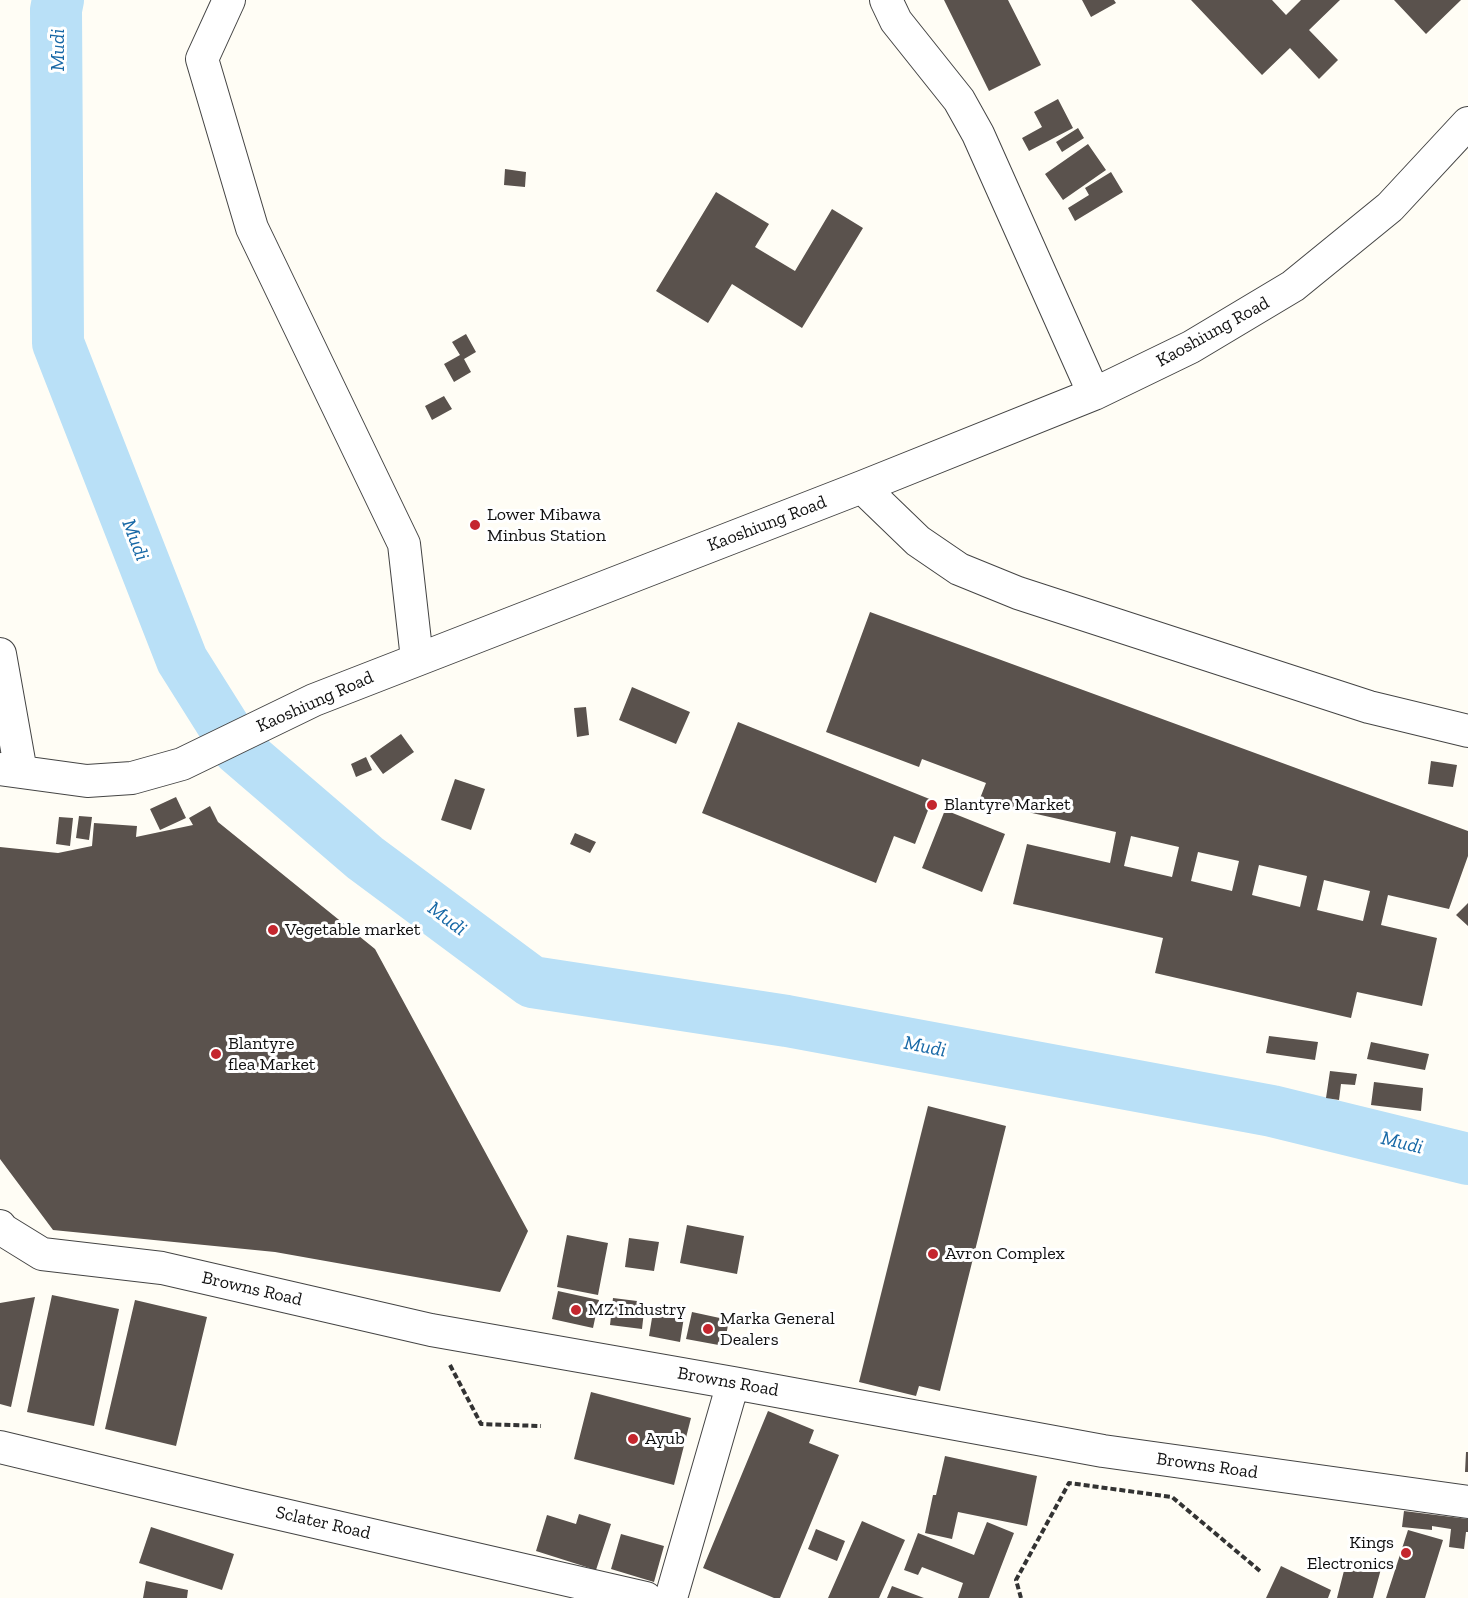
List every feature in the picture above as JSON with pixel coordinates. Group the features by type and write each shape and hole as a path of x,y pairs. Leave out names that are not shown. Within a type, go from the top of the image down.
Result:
{"street":[{"path":"229,0 202,59 252,228 404,544 417,659"},
{"path":"886,0 896,21 959,100 978,134 1094,394"},
{"name":"Kaoshiung Road","path":"11,771 87,782 132,778 182,765 314,700 862,487 1094,394 1191,347 1293,286 1389,207 1468,123"},
{"path":"862,487 918,541 959,569 1018,593 1369,707 1468,731"},
{"path":"0,654 11,771"},
{"name":"Browns Road","path":"0,1226 42,1254 162,1268 431,1330 1103,1451 1468,1502"},
{"path":"671,1598 733,1383"},
{"name":"Sclater Road","path":"0,1447 646,1598"}],"path":[{"path":"431,1330 481,1424 541,1426"},
{"path":"1021,1598 1016,1580 1069,1483 1172,1497 1260,1571"}],"building":[{"path":"944,0 1008,0 1041,65 989,91"},
{"path":"1082,0 1114,0 1116,3 1091,17"},
{"path":"1191,0 1272,0 1286,15 1301,0 1340,0 1309,30 1338,60 1319,79 1290,48 1262,75"},
{"path":"1394,0 1461,0 1426,34"},
{"path":"1058,99 1073,128 1029,151 1022,138 1042,127 1034,112"},
{"path":"1078,128 1084,138 1062,152 1056,142"},
{"path":"1088,144 1106,170 1063,200 1045,174"},
{"path":"505,169 526,172 525,187 504,185"},
{"path":"1111,172 1123,192 1075,221 1068,208 1089,195 1085,188"},
{"path":"716,192 769,224 755,247 795,271 832,209 863,228 802,328 732,284 708,323 656,291"},
{"path":"466,334 476,352 464,359 471,372 454,382 444,364 460,355 452,342"},
{"path":"444,396 452,409 432,420 425,406"},
{"path":"870,612 1468,831 1468,856 1449,909 1388,895 1381,925 1437,938 1422,1006 1357,992 1351,1018 1155,973 1163,938 1013,904 1027,844 1110,863 1116,832 979,801 986,783 922,759 919,767 826,732","holes":["1131,836 1179,847 1172,877 1124,866","1198,852 1239,861 1232,891 1191,881","1259,865 1307,876 1300,907 1252,895","1324,880 1370,891 1363,921 1317,910"]},
{"path":"632,687 690,712 676,744 619,720"},
{"path":"586,707 589,735 577,737 574,708"},
{"path":"738,722 932,800 915,844 894,836 876,883 702,813"},
{"path":"401,734 414,752 383,774 370,756"},
{"path":"366,757 372,770 356,777 351,764"},
{"path":"1431,761 1457,765 1453,787 1428,784"},
{"path":"455,779 485,789 471,830 441,820"},
{"path":"176,797 186,818 160,830 150,809"},
{"name":"Blantyre flea Market","path":"210,806 218,822 375,949 528,1231 500,1292 275,1252 53,1230 0,1159 0,847 58,853 92,846 94,823 137,826 136,837 193,825 189,818"},
{"path":"945,810 1005,834 982,892 922,868"},
{"path":"79,816 92,817 89,840 76,838"},
{"path":"59,817 73,818 70,846 56,844"},
{"path":"575,833 596,842 590,853 570,844"},
{"path":"1468,903 1468,926 1456,915"},
{"path":"1269,1036 1318,1042 1315,1060 1266,1053"},
{"path":"1371,1042 1429,1054 1425,1070 1367,1059"},
{"path":"1330,1071 1357,1074 1355,1085 1341,1084 1339,1100 1326,1098"},
{"path":"1374,1082 1423,1088 1421,1111 1371,1105"},
{"name":"Avron Complex","path":"928,1106 1006,1126 940,1391 919,1386 916,1396 859,1382"},
{"path":"687,1225 744,1236 737,1274 680,1263"},
{"path":"567,1235 608,1243 598,1295 557,1287"},
{"path":"629,1238 659,1242 654,1271 625,1267"},
{"name":"MZ Industry","path":"558,1291 599,1300 593,1328 552,1319"},
{"path":"52,1295 119,1309 94,1426 27,1412"},
{"path":"35,1297 11,1407 0,1404 0,1303"},
{"path":"613,1298 645,1302 642,1329 610,1325"},
{"path":"135,1300 207,1317 176,1446 105,1429"},
{"path":"653,1312 684,1317 680,1342 649,1336"},
{"name":"Marka General Dealers","path":"692,1312 729,1320 724,1346 686,1339"},
{"name":"Ayub","path":"591,1392 691,1418 674,1485 574,1459"},
{"path":"768,1411 814,1430 809,1443 839,1455 780,1598 774,1598 703,1568"},
{"path":"1466,1452 1468,1452 1468,1472 1465,1472"},
{"path":"945,1456 1037,1476 1027,1526 958,1512 952,1539 925,1533 933,1495 936,1495"},
{"path":"1404,1511 1468,1519 1464,1549 1449,1547 1451,1529 1432,1526 1432,1530 1402,1527"},
{"path":"579,1514 611,1524 596,1570 536,1551 547,1515 576,1524"},
{"path":"862,1521 905,1540 879,1598 828,1598"},
{"path":"987,1522 1014,1533 989,1598 958,1598 963,1583 922,1567 918,1575 904,1570 918,1533 974,1555"},
{"path":"151,1527 234,1554 222,1590 139,1563"},
{"path":"816,1529 845,1541 837,1561 808,1549"},
{"path":"1408,1530 1443,1540 1425,1598 1386,1598"},
{"path":"621,1534 664,1546 654,1582 611,1569"},
{"path":"1347,1559 1381,1569 1373,1598 1337,1598"},
{"path":"1281,1566 1331,1590 1328,1598 1266,1598"},
{"path":"146,1581 188,1590 187,1598 143,1598"},
{"path":"892,1586 924,1598 887,1598"}],"waterway":[{"name":"Mudi","path":"58,0 56,10 58,343 182,660 238,749 365,858 532,982 787,1021 1272,1111 1468,1159"}],"place":[{"name":"Lower Mibawa Minbus Station","path":"475,525"},
{"name":"Blantyre Market","path":"932,805"},
{"name":"Vegetable market","path":"273,930"},
{"name":"Blantyre flea Market","path":"216,1054"},
{"name":"Avron Complex","path":"933,1254"},
{"name":"MZ Industry","path":"576,1310"},
{"name":"Marka General Dealers","path":"708,1329"},
{"name":"Ayub","path":"633,1439"},
{"name":"Kings Electronics","path":"1406,1553"}]}
